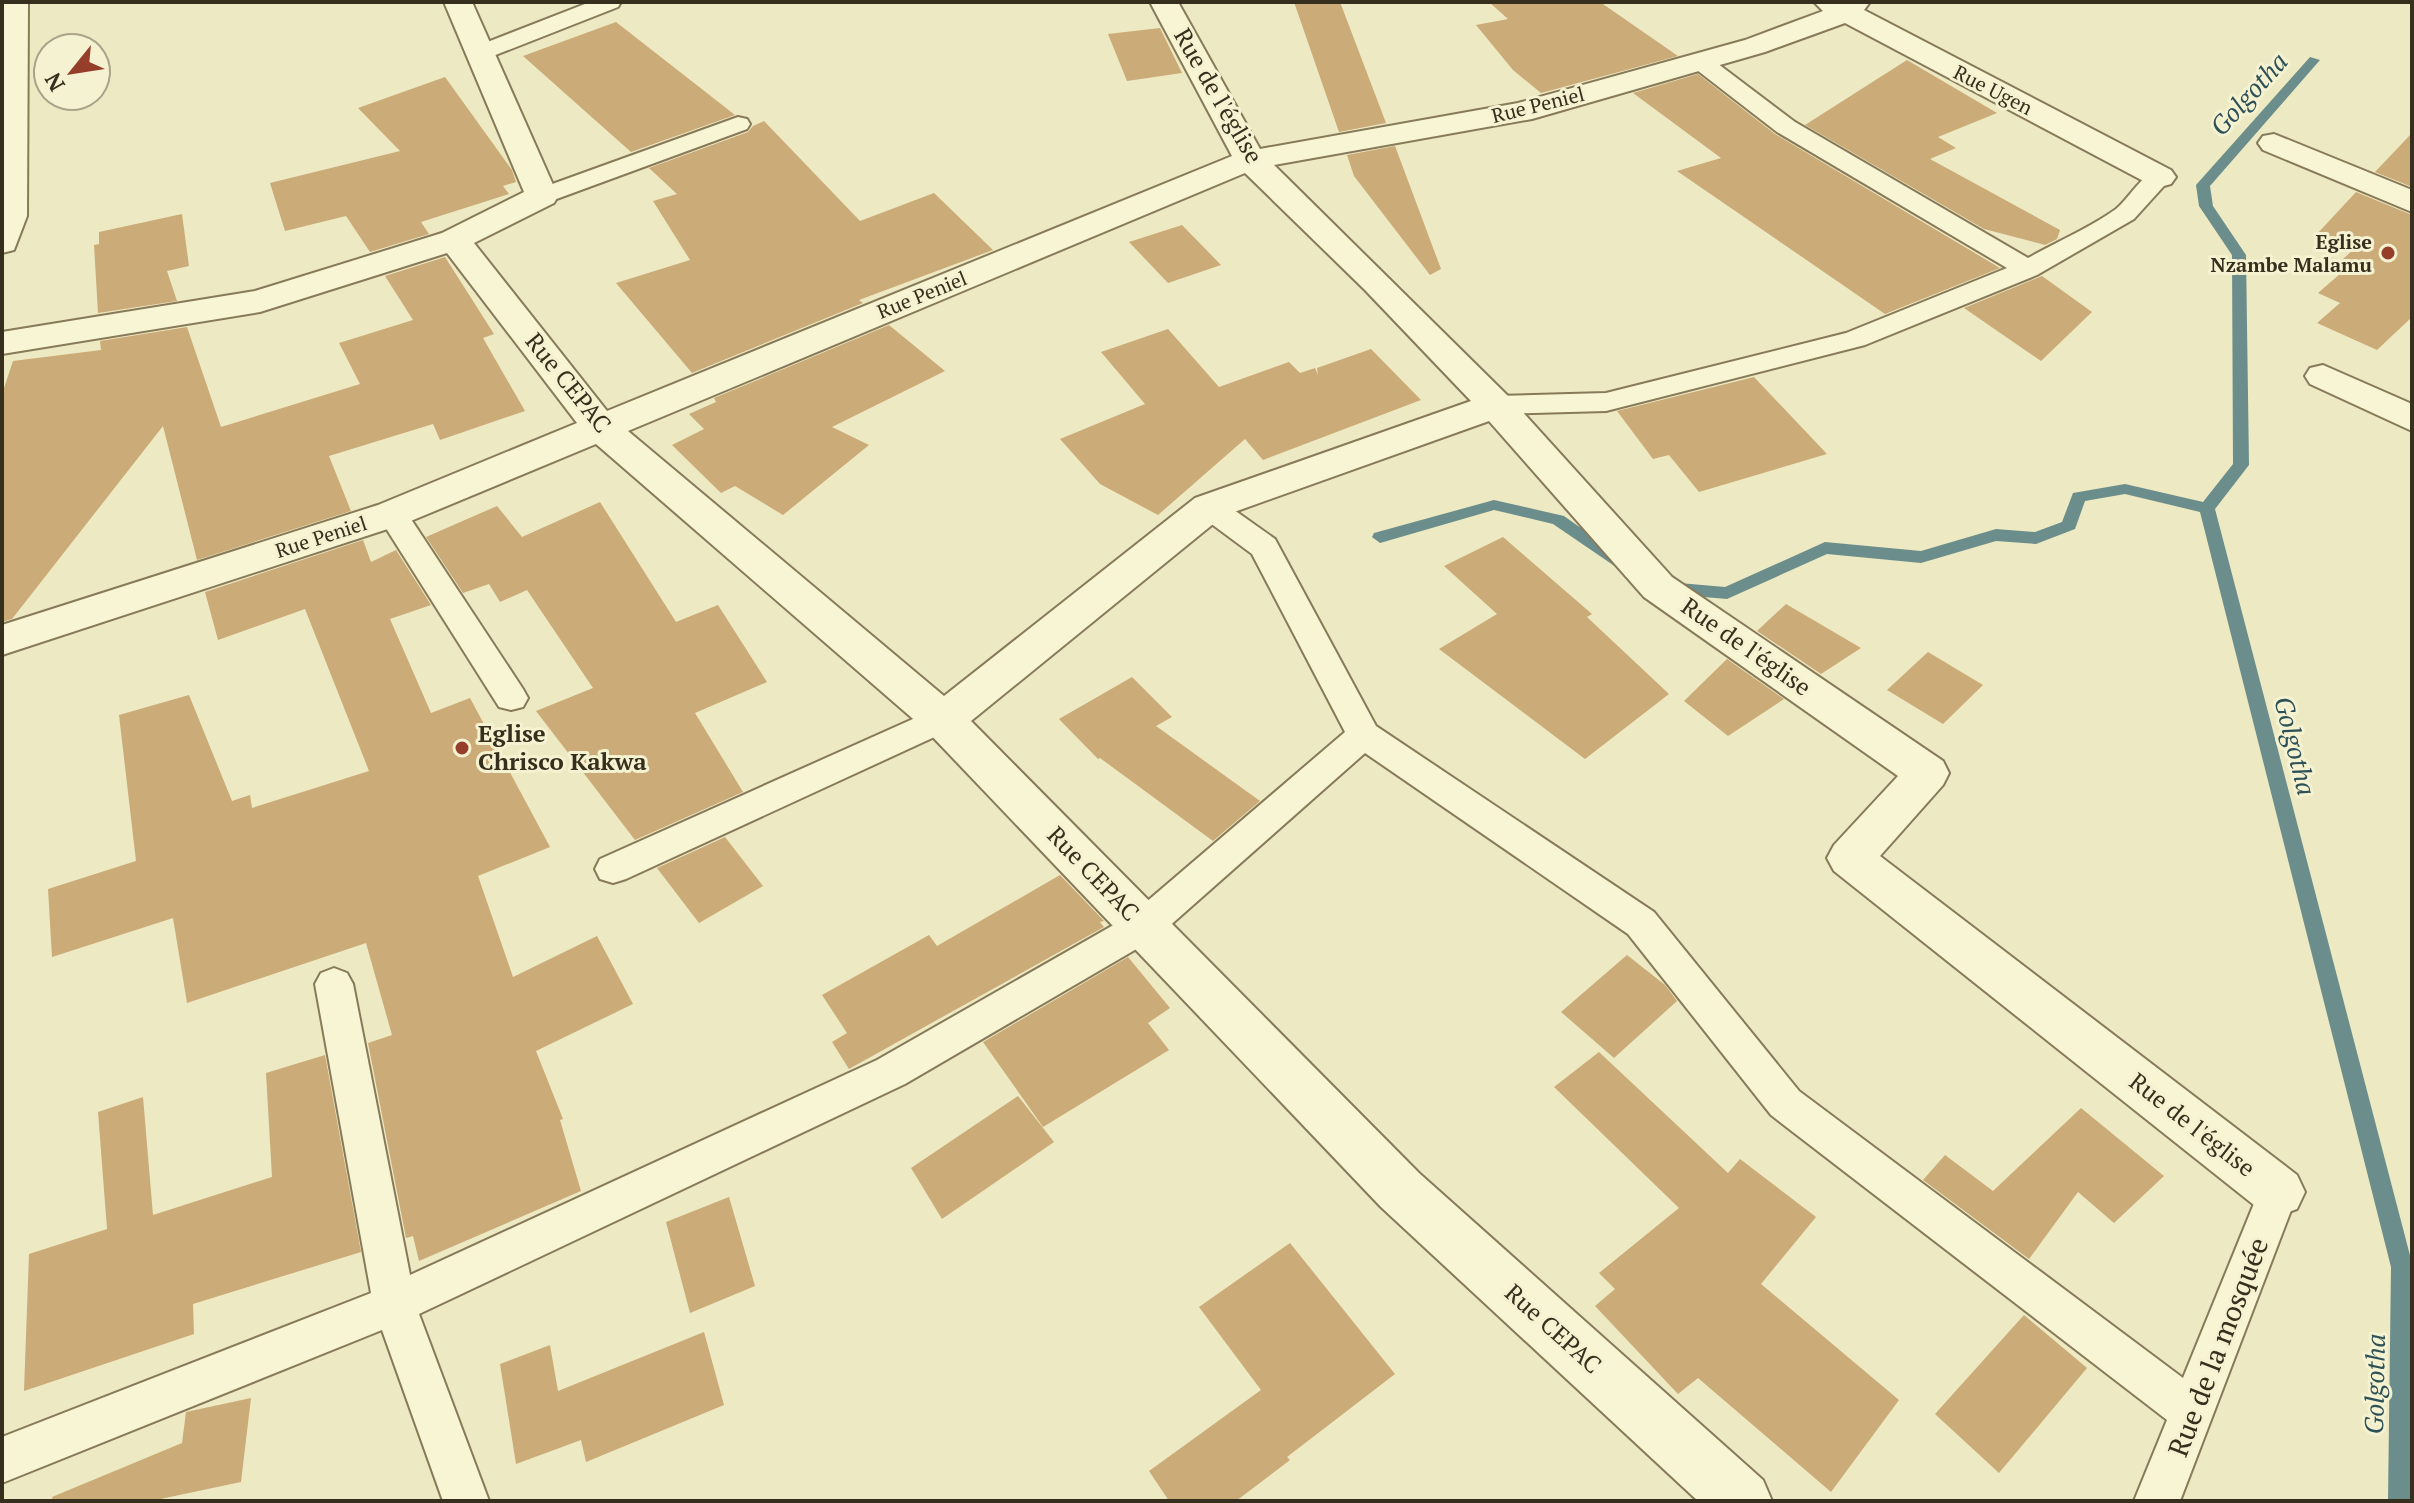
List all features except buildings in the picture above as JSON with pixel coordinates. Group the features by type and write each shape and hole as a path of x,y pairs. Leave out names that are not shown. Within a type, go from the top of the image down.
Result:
{"street":[{"path":"2,243 10,216 14,2"},
{"path":"2,343 260,301 454,240 542,196 458,2"},
{"name":"Rue de l'église","path":"1164,2 1250,160 1377,283 1496,405 1658,587 1927,773 1850,858 2278,1192"},
{"name":"Rue Peniel","path":"2,640 392,514 1250,160 1521,112 1755,46 1843,6"},
{"name":"Rue Ugen","path":"1843,6 2160,177"},
{"path":"2274,143 2412,202"},
{"name":"Rue CEPAC","path":"454,240 600,427 942,719 1400,1190 1742,1501"},
{"path":"2323,376 2412,419"},
{"path":"942,719 971,700 1209,507 1496,405"}],"lane":[{"path":"480,53 610,2"},
{"path":"1701,62 1786,127 2028,269"},
{"path":"542,196 738,124"},
{"path":"1496,405 1606,402 1855,339 2028,269 2125,214 2160,177"},
{"path":"1209,507 1264,547 1364,735 1641,923 1785,1103 2194,1413"},
{"path":"392,514 511,698"},
{"path":"613,869 942,719"},
{"path":"2,1460 394,1304 891,1072 1144,926 1364,735"},
{"path":"334,984 394,1304 466,1501"},
{"name":"Rue de la mosquée","path":"2157,1501 2278,1192"}],"waterway":[{"name":"Golgotha","path":"2207,508 2241,465 2239,255 2206,206 2203,185 2314,60"},
{"path":"1668,588 1727,593 1825,548 1921,557 1996,535 2036,538 2069,525 2079,497 2125,489 2207,508"},
{"path":"1380,537 1494,505 1558,520 1622,563"},
{"name":"Golgotha","path":"2207,508 2402,1267 2400,1501"}],"place":[{"name":"Eglise Nzambe Malamu","path":"2388,253"},
{"name":"Eglise Chrisco Kakwa","path":"462,748"}]}
